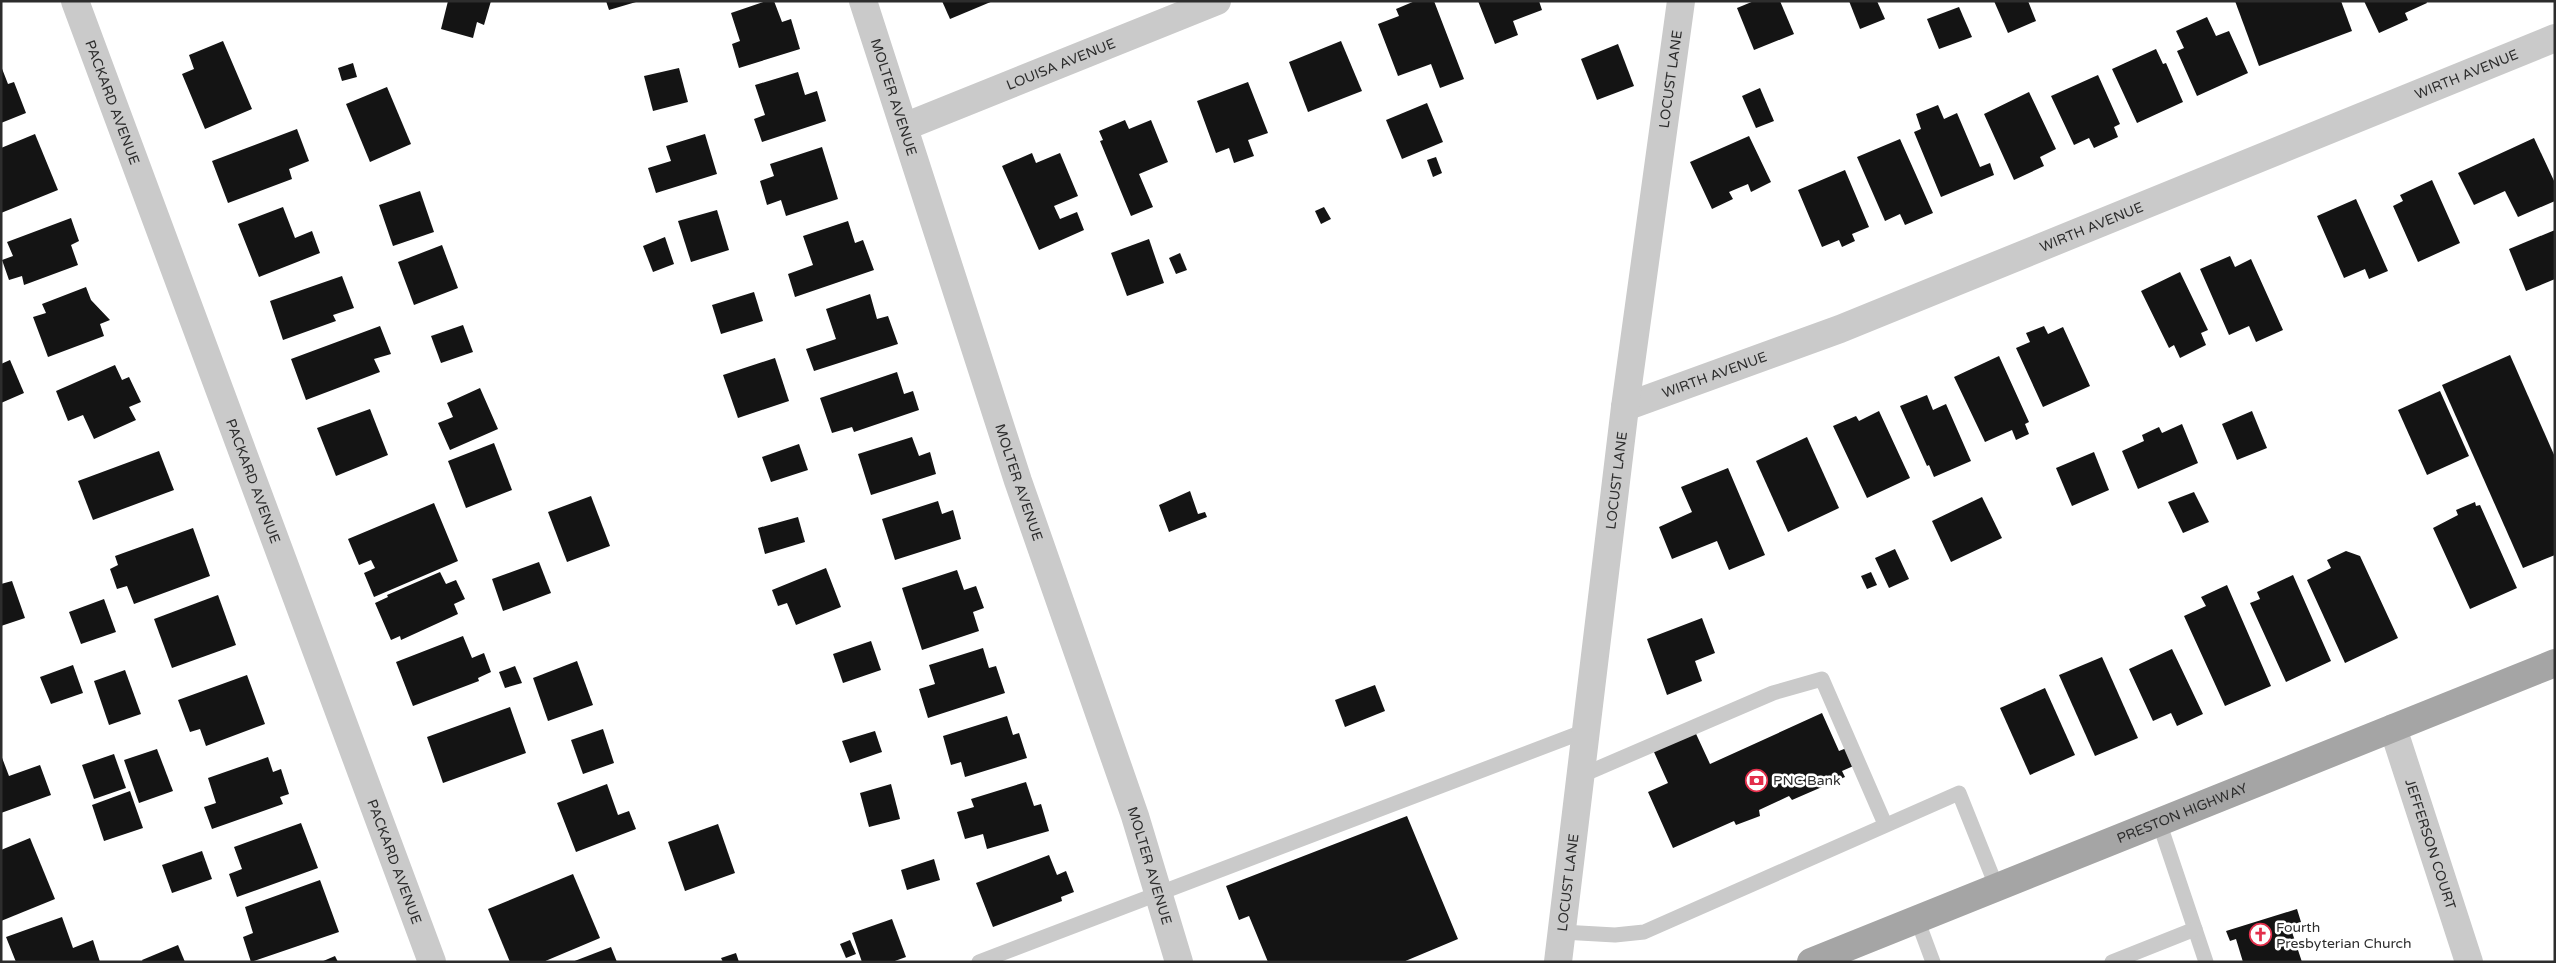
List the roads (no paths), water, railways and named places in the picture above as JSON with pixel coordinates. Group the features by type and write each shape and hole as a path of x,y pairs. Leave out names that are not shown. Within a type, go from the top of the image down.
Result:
{"main road":[{"name":"PRESTON HIGHWAY","path":"1810,962 2555,664"}],"street":[{"name":"PACKARD AVENUE","path":"75,1 432,962"},
{"name":"MOLTER AVENUE","path":"864,1 1015,472 1135,816 1178,962"},
{"name":"LOUISA AVENUE","path":"904,127 1217,1"},
{"name":"LOCUST LANE","path":"1558,962 1596,633 1681,1"},
{"name":"WIRTH AVENUE","path":"1625,407 1840,329 2555,38"},
{"name":"JEFFERSON COURT","path":"2393,728 2469,962"}],"lane":[{"path":"1580,776 1773,693 1822,679 1840,716 1847,740 1885,824"},
{"path":"979,962 1585,731"},
{"path":"1562,932 1615,936 1644,932 1885,824 1959,793 1996,888"},
{"path":"2159,822 2206,962"},
{"path":"1917,919 1933,962"},
{"path":"2112,962 2195,929"}],"place":[{"name":"PNC Bank","path":"1757,780"},
{"name":"Fourth Presbyterian Church","path":"2260,935"}]}
